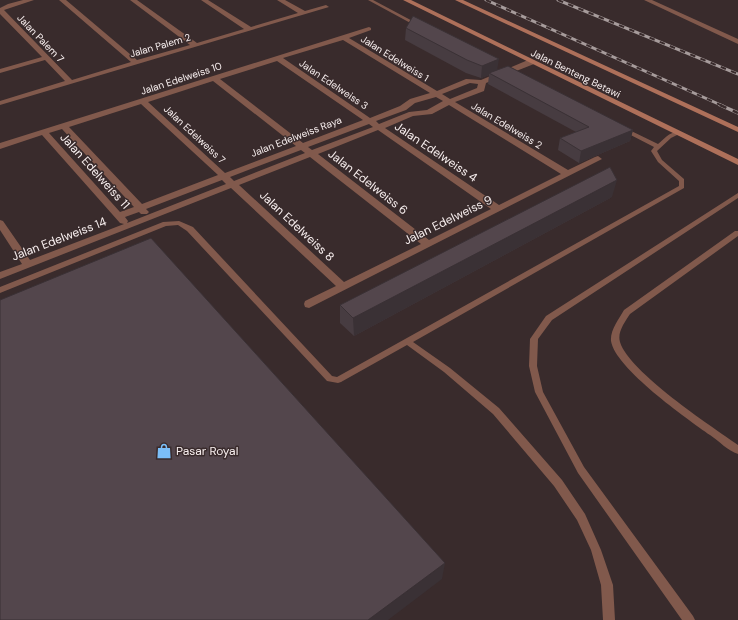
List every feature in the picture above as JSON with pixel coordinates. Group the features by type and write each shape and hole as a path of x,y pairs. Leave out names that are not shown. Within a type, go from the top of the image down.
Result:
{"main road":[{"name":"Jalan Benteng Betawi","path":"406,0 738,162"},
{"name":"Jalan Benteng Betawi","path":"458,0 738,130"}],"street":[{"name":"Jalan Palem 7","path":"31,0 2,8 0,10 70,82"},
{"path":"62,0 136,63"},
{"path":"133,0 195,45"},
{"path":"204,0 249,29"},
{"path":"280,0 303,14"},
{"path":"648,0 738,42"},
{"name":"Jalan Palem 2","path":"0,103 326,7"},
{"name":"Jalan Edelweiss 10","path":"0,146 369,29"},
{"name":"Jalan Edelweiss 1","path":"343,38 436,95"},
{"path":"0,65 44,56"},
{"path":"0,71 44,56"},
{"name":"Jalan Edelweiss 3","path":"278,58 379,127"},
{"name":"Jalan Edelweiss Raya","path":"119,216 223,175 403,108 406,104 413,101 436,95 469,82 482,82 531,62"},
{"name":"Jalan Edelweiss 6","path":"214,78 428,244"},
{"name":"Jalan Edelweiss Raya","path":"128,226 412,114 429,112 436,107 481,89 482,82"},
{"name":"Jalan Edelweiss 2","path":"436,95 568,174"},
{"name":"Jalan Edelweiss 7","path":"143,101 233,184"},
{"name":"Jalan Edelweiss 11","path":"64,126 149,218"},
{"name":"Jalan Edelweiss 4","path":"379,127 498,209"},
{"name":"Jalan Edelweiss 11","path":"44,132 128,226"},
{"name":"Jalan Edelweiss 9","path":"308,304 598,159"},
{"name":"Jalan Edelweiss 8","path":"233,184 343,286"},
{"path":"0,222 28,265"},
{"name":"Jalan Edelweiss 14","path":"0,276 128,226"}],"lane":[{"path":"370,0 426,29"},
{"path":"615,125 658,147"},
{"path":"0,290 165,224 179,223 190,229 330,379 334,381 341,379 408,342 682,187 682,180 660,161 654,151 677,133"},
{"path":"689,620 581,470 539,392 533,366 534,339 549,318 738,195"},
{"path":"738,233 627,312 617,329 616,343 628,363 655,388 738,450"},
{"path":"408,342 447,370 496,411 558,483 581,517 596,550 607,585 609,620"}],"building":[{"path":"413,16 499,59 482,66 467,60 406,28"},
{"path":"508,66 633,130 581,151 560,138 589,127 489,73"},
{"path":"610,167 617,180 353,318 340,305"},
{"name":"Pasar Royal","path":"151,238 445,563 368,620 0,620 0,300"}],"railway":[{"path":"486,0 723,106"},
{"path":"558,0 738,74"},
{"path":"720,105 738,113"}],"place":[{"name":"Pasar Royal","path":"164,451"}]}
